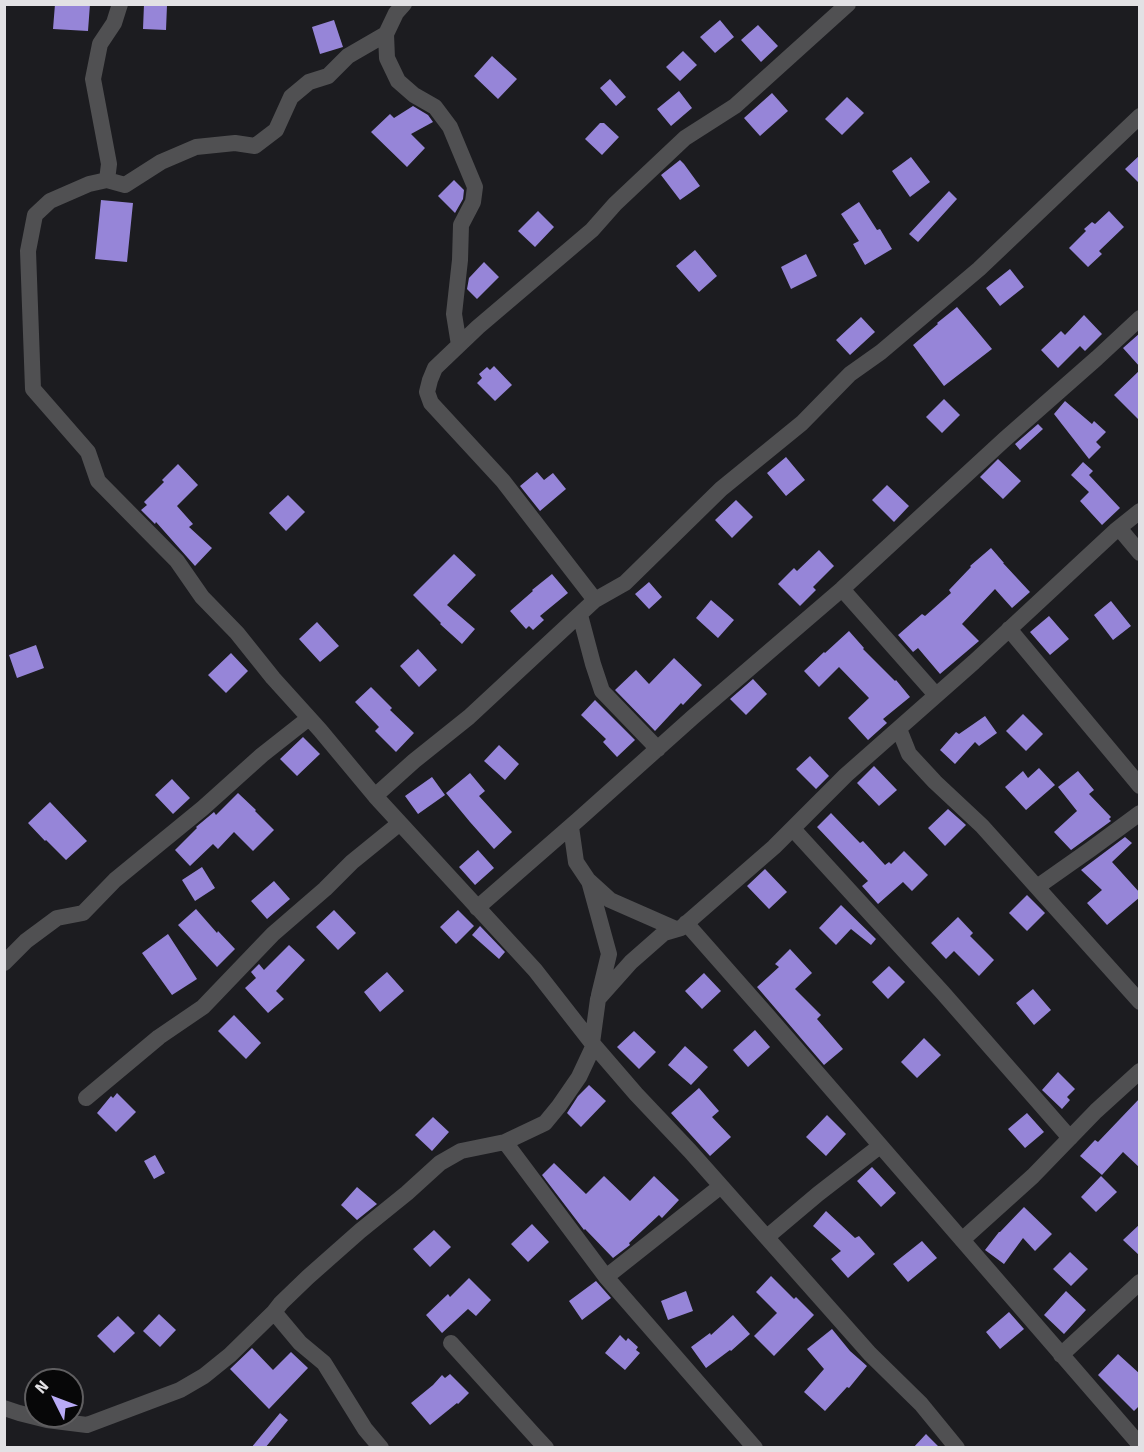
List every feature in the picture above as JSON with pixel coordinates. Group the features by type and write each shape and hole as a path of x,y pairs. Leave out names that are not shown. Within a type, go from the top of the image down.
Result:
{"street":[{"path":"107,180 109,164 93,78 100,44 114,23 120,4"},
{"path":"404,4 386,34 387,57 398,81 414,95 435,107 450,127 475,187 473,202 461,225 454,314 459,345"},
{"path":"595,600 503,481 431,403 427,393 429,380 435,368 459,345 592,230 615,204 685,138 735,106 848,4"},
{"path":"386,34 348,56 328,76 309,82 291,97 276,130 255,146 235,143 196,147 161,162 125,185 107,180 89,184 50,201 35,214 28,251 33,389 87,452 98,481 177,561 202,597 237,633 375,796 535,970 636,1094 870,1354 924,1407 957,1448"},
{"path":"375,796 469,717 595,600 625,582 721,489 802,423 850,374 881,352 979,269 1140,116"},
{"path":"477,908 842,589 1140,318"},
{"path":"598,999 631,962 664,933 681,926 774,847 846,775 1140,511"},
{"path":"1119,528 1140,553"},
{"path":"842,589 936,695"},
{"path":"580,615 602,691 658,749"},
{"path":"1009,629 1140,786"},
{"path":"4,963 26,941 57,918 83,913 115,880 203,808 261,755 309,718"},
{"path":"898,729 909,754 982,826 1140,1002"},
{"path":"1037,887 1140,813"},
{"path":"86,1098 159,1037 203,1007 273,934 325,890 352,862 400,823"},
{"path":"571,827 576,862 588,880 610,900 681,926 768,1016 1140,1445"},
{"path":"793,829 906,951 1070,1138"},
{"path":"4,1408 47,1420 87,1425 180,1390 204,1376 230,1355 308,1277 440,1163 461,1151 505,1142 545,1123 579,1077 593,1044 598,999 609,954 588,880"},
{"path":"962,1240 1034,1176 1096,1111 1140,1071"},
{"path":"505,1142 606,1277 755,1448"},
{"path":"767,1237 880,1146"},
{"path":"606,1277 721,1186"},
{"path":"1061,1355 1140,1282"},
{"path":"274,1312 300,1343 324,1363 365,1429 381,1448"},
{"path":"451,1343 546,1448"}],"building":[{"path":"55,4 90,4 88,31 53,29"},
{"path":"144,4 167,5 166,30 143,29"},
{"path":"334,20 343,47 320,54 312,27"},
{"path":"720,20 734,37 715,53 700,37"},
{"path":"758,25 778,46 761,62 741,40"},
{"path":"683,51 697,65 680,81 666,67"},
{"path":"492,56 517,79 498,99 474,76"},
{"path":"610,79 626,97 616,106 600,88"},
{"path":"679,91 692,108 671,126 657,109"},
{"path":"772,93 788,111 760,136 744,118"},
{"path":"847,97 864,113 842,135 825,119"},
{"path":"413,106 428,115 433,122 411,134 425,148 407,167 371,132 390,114 394,118"},
{"path":"600,123 604,123 619,137 602,155 585,139"},
{"path":"1140,155 1140,184 1125,169"},
{"path":"911,157 930,182 910,197 892,171"},
{"path":"680,160 700,186 680,200 661,175"},
{"path":"454,180 464,190 463,199 455,213 438,196"},
{"path":"949,191 957,199 918,242 909,234"},
{"path":"101,200 133,203 127,262 95,259"},
{"path":"859,202 892,249 865,265 853,244 859,241 841,214"},
{"path":"538,211 554,227 535,247 518,231"},
{"path":"1109,211 1124,227 1099,251 1102,254 1088,267 1069,248 1086,231 1084,229 1092,222 1095,224"},
{"path":"695,250 717,276 699,292 676,266"},
{"path":"806,254 817,276 791,289 781,267"},
{"path":"484,262 499,277 477,299 467,289 469,278"},
{"path":"1010,269 1024,287 1000,306 986,288"},
{"path":"957,307 992,349 944,386 913,345"},
{"path":"1084,315 1102,334 1085,351 1080,346 1058,368 1041,350 1061,331 1065,335"},
{"path":"861,317 875,332 850,355 836,340"},
{"path":"1140,333 1140,367 1123,348"},
{"path":"494,366 512,385 495,401 477,383 482,378 479,374 487,367 490,370"},
{"path":"1140,370 1140,421 1114,395"},
{"path":"944,399 960,415 942,433 926,417"},
{"path":"1065,401 1092,424 1094,421 1106,432 1096,442 1101,447 1089,459 1054,414"},
{"path":"1038,424 1043,429 1020,450 1015,444"},
{"path":"786,457 805,480 786,496 767,473"},
{"path":"998,459 1021,481 1003,499 980,477"},
{"path":"1083,462 1093,471 1089,475 1120,508 1102,525 1080,501 1089,492 1071,475"},
{"path":"178,464 198,485 177,506 193,524 189,527 212,548 195,566 156,522 155,524 141,510 147,505 144,502"},
{"path":"537,472 544,480 553,473 566,489 540,511 520,486"},
{"path":"887,485 909,506 894,522 872,500"},
{"path":"288,495 305,512 286,531 269,513"},
{"path":"736,500 753,517 732,538 715,520"},
{"path":"991,548 1030,592 1012,608 995,589 962,624 979,641 940,674 918,648 913,652 898,635 922,614 925,616 951,593 949,590 970,566"},
{"path":"819,550 834,566 813,587 816,590 800,606 778,584 794,568 797,571"},
{"path":"454,554 476,575 447,605 475,629 462,644 413,595"},
{"path":"552,574 568,593 540,616 544,620 533,630 529,626 526,629 510,611"},
{"path":"649,582 662,597 649,609 635,594"},
{"path":"711,600 734,620 718,638 696,618"},
{"path":"1111,601 1131,626 1113,640 1094,615"},
{"path":"1049,616 1069,639 1050,655 1030,632"},
{"path":"317,622 339,646 320,662 299,639"},
{"path":"849,631 863,649 896,680 910,697 883,719 887,723 868,740 848,718 869,698 839,667 819,687 804,671"},
{"path":"36,645 44,668 17,678 9,655"},
{"path":"418,649 437,670 419,687 400,666"},
{"path":"231,653 248,671 226,693 208,675"},
{"path":"674,658 702,685 683,705 681,703 655,731 615,690 636,670 649,684"},
{"path":"753,679 767,694 746,715 730,699"},
{"path":"371,687 392,708 390,710 414,733 396,752 375,731 379,727 355,702"},
{"path":"595,700 635,740 617,757 603,742 606,739 581,715"},
{"path":"1023,714 1043,734 1026,751 1006,731"},
{"path":"985,716 997,733 979,746 975,742 955,764 940,750 956,732 959,734"},
{"path":"303,737 320,754 297,776 280,759"},
{"path":"499,745 519,764 505,780 484,761"},
{"path":"810,756 829,776 816,789 796,769"},
{"path":"874,766 897,790 879,806 857,783"},
{"path":"1039,768 1055,785 1026,810 1005,787 1023,771 1028,778"},
{"path":"1078,771 1094,790 1089,794 1111,817 1109,819 1111,821 1071,850 1054,832 1077,811 1058,787"},
{"path":"470,773 485,791 479,796 512,832 494,849 446,793"},
{"path":"432,777 445,795 418,814 405,796"},
{"path":"172,779 190,798 173,814 155,795"},
{"path":"238,793 274,830 253,851 234,832 218,849 213,844 190,866 175,850 196,827 214,812 216,815"},
{"path":"50,802 87,841 66,860 28,823"},
{"path":"948,809 966,825 945,846 928,828"},
{"path":"831,813 860,843 863,841 885,865 889,862 891,864 904,851 928,875 912,891 903,882 878,904 862,886 868,881 817,827"},
{"path":"1125,837 1132,843 1112,862 1140,893 1140,897 1107,925 1087,903 1102,890 1081,870"},
{"path":"478,850 494,868 475,885 459,867"},
{"path":"202,867 215,888 195,901 182,880"},
{"path":"765,869 787,892 769,909 747,886"},
{"path":"274,881 290,899 267,919 251,901"},
{"path":"1027,895 1045,913 1027,931 1009,913"},
{"path":"841,905 876,939 871,945 851,929 836,945 819,928"},
{"path":"196,909 235,949 217,967 178,925"},
{"path":"334,910 356,933 338,950 316,927"},
{"path":"458,910 474,926 456,944 440,927"},
{"path":"958,917 973,933 970,936 994,960 979,976 954,951 946,959 931,943"},
{"path":"480,926 505,952 499,959 472,935"},
{"path":"168,934 197,979 172,995 142,953"},
{"path":"289,945 305,960 276,991 284,999 268,1013 245,988 256,978 251,972 259,964 264,970"},
{"path":"790,949 812,973 795,989 821,1015 817,1019 843,1049 824,1065 757,987 779,967 775,964"},
{"path":"889,966 905,982 888,999 872,982"},
{"path":"387,972 404,991 380,1012 364,992"},
{"path":"704,973 721,991 702,1009 685,991"},
{"path":"1033,989 1051,1010 1034,1025 1016,1003"},
{"path":"234,1015 261,1043 246,1059 218,1031"},
{"path":"755,1030 770,1047 748,1067 733,1050"},
{"path":"634,1031 656,1052 639,1069 617,1047"},
{"path":"924,1038 941,1055 917,1078 901,1062"},
{"path":"685,1046 708,1067 691,1085 668,1065"},
{"path":"1058,1072 1075,1089 1067,1097 1070,1100 1062,1109 1042,1090"},
{"path":"589,1085 606,1101 581,1127 567,1113 578,1096"},
{"path":"699,1088 719,1111 712,1117 731,1137 710,1156 671,1113"},
{"path":"117,1093 136,1112 116,1132 97,1113 111,1096 113,1098"},
{"path":"1140,1098 1140,1168 1123,1152 1102,1175 1080,1156 1095,1140 1098,1142"},
{"path":"1027,1113 1044,1132 1025,1148 1008,1129"},
{"path":"827,1115 846,1134 826,1156 806,1137"},
{"path":"433,1117 449,1132 432,1151 415,1135"},
{"path":"155,1155 165,1173 154,1179 144,1161"},
{"path":"554,1163 586,1194 604,1176 630,1201 654,1176 679,1200 662,1218 659,1215 629,1243 630,1245 613,1258 584,1230 542,1175"},
{"path":"872,1167 896,1193 881,1207 857,1181"},
{"path":"1101,1176 1117,1192 1096,1212 1081,1197"},
{"path":"357,1187 377,1204 357,1220 341,1205"},
{"path":"1024,1207 1052,1234 1035,1251 1023,1238 1004,1264 985,1250"},
{"path":"826,1211 855,1238 859,1236 875,1254 848,1278 831,1259 841,1251 813,1226"},
{"path":"532,1224 549,1242 528,1262 511,1244"},
{"path":"1140,1224 1140,1256 1123,1240"},
{"path":"434,1230 451,1247 430,1267 413,1249"},
{"path":"922,1241 937,1258 908,1282 893,1264"},
{"path":"1070,1252 1088,1269 1071,1286 1053,1269"},
{"path":"771,1276 814,1315 774,1356 754,1336 777,1313 756,1292"},
{"path":"469,1278 491,1300 476,1316 468,1309 442,1333 426,1315 448,1294 450,1297"},
{"path":"596,1281 611,1298 582,1320 569,1301"},
{"path":"686,1291 693,1311 668,1320 661,1301"},
{"path":"1066,1291 1086,1310 1064,1334 1044,1315"},
{"path":"1009,1312 1024,1329 1000,1349 986,1332"},
{"path":"159,1314 176,1330 160,1347 143,1331"},
{"path":"733,1315 750,1334 731,1351 706,1368 691,1347 710,1333 711,1335"},
{"path":"118,1316 135,1333 114,1353 97,1336"},
{"path":"832,1329 850,1351 867,1366 849,1388 847,1387 825,1411 804,1392 824,1369 807,1349"},
{"path":"620,1335 626,1341 628,1338 638,1347 636,1350 640,1353 625,1370 605,1353"},
{"path":"252,1348 273,1370 291,1352 308,1368 269,1409 230,1369"},
{"path":"1118,1354 1140,1374 1140,1405 1134,1411 1098,1375"},
{"path":"450,1374 469,1393 430,1425 411,1403 442,1375 445,1378"},
{"path":"280,1413 288,1420 265,1448 251,1448"},
{"path":"926,1434 940,1448 913,1448"}]}
